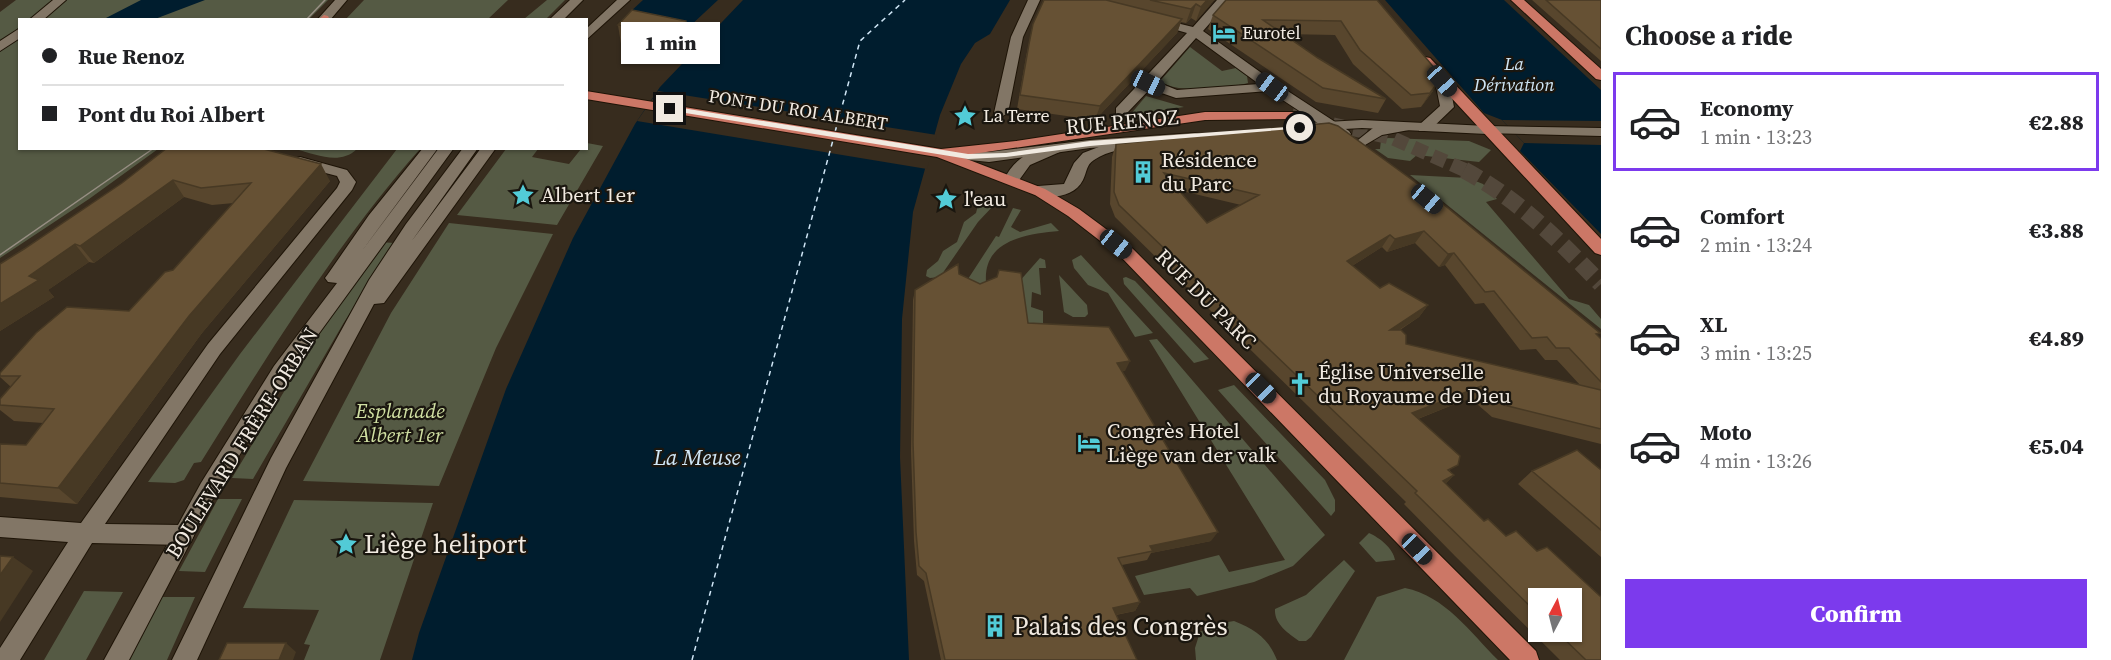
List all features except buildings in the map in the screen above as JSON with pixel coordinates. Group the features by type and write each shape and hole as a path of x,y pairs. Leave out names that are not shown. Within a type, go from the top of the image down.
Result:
{"main road":[{"path":"1517,0 1601,76"},
{"path":"1416,50 1487,130 1601,249"},
{"name":"PONT DU ROI ALBERT","path":"588,95 937,152"},
{"path":"937,152 1035,142 1204,116 1292,115"},
{"name":"RUE DU PARC","path":"937,152 1038,191 1095,227 1127,253 1527,660"}],"street":[{"path":"38,18 60,0"},
{"path":"325,18 341,0"},
{"path":"557,18 577,0"},
{"path":"570,18 590,0"},
{"path":"588,20 610,0"},
{"path":"588,34 624,0"},
{"path":"1002,113 1017,37 1034,0"},
{"path":"1121,111 1224,0"},
{"path":"1145,18 1195,30 1272,87 1377,157"},
{"path":"0,47 18,34"},
{"path":"1424,128 1447,107 1442,81"},
{"path":"1148,83 1176,94 1272,87"},
{"path":"1278,130 1328,124 1601,132"},
{"path":"1360,144 1378,131 1404,127"},
{"name":"RUE RENOZ","path":"937,152 989,156 1057,148 1211,136"},
{"path":"1038,191 1056,192 1066,189 1076,180 1080,164 1085,159 1097,152 1143,141"},
{"path":"1012,180 1016,169 1028,159 1057,148"},
{"path":"323,311 337,274 375,219 429,150"},
{"name":"BOULEVARD FRÈRE-ORBAN","path":"116,660 183,535 280,371 445,150"},
{"name":"BOULEVARD FRÈRE-ORBAN","path":"184,660 265,490 357,319 397,248 470,150"},
{"path":"357,319 384,291 488,150"},
{"path":"6,660 86,533 214,349 344,190 348,182 342,173 289,159"},
{"path":"0,527 86,533 183,535"}],"green space":[{"path":"16,0 328,0 310,18 18,18 18,150 157,150 89,199 0,258 0,12"},
{"path":"364,0 508,0 489,18 347,18"},
{"path":"547,0 565,0 547,18 525,18"},
{"path":"1190,47 1222,71 1236,68 1247,76 1248,83 1202,89 1176,88 1167,85 1161,80"},
{"path":"1146,96 1184,107 1130,115"},
{"path":"1388,138 1469,141 1491,150 1479,162 1417,155 1410,161 1388,158 1375,149 1380,149 1381,140"},
{"path":"588,143 603,146 557,225 457,215 505,150 537,150 532,157 569,164 580,150 588,150"},
{"path":"298,150 356,150 343,157 319,156"},
{"path":"396,150 419,150 389,185 331,262 201,462 194,463 184,480 175,483 148,482 240,354"},
{"path":"1410,175 1468,178 1483,184 1497,199 1486,202 1569,299 1589,305 1601,319 1601,329"},
{"path":"984,199 994,205 978,222 940,277 926,276 927,270 938,261 943,251 957,242 964,222 976,213 979,201"},
{"path":"1013,208 1021,210 1011,227 1020,232 1051,223 1059,231 1021,237 1000,248 992,256 987,268 986,282 979,286 968,279 996,236 999,237"},
{"name":"Esplanade Albert 1er","path":"449,223 553,234 496,348 439,486 303,481 391,313"},
{"path":"380,242 394,243 343,324 253,479 232,478 309,350"},
{"path":"1081,255 1153,333 1135,337 1108,293 1088,285 1074,268 1072,260"},
{"path":"1040,258 1045,260 1046,268 1039,268 1041,295 1032,292 1031,307 1043,311 1043,330 1024,329 1018,283"},
{"path":"1059,275 1087,305 1088,314 1085,317 1073,317 1064,312"},
{"path":"1123,278 1135,281 1209,359 1194,363 1124,284"},
{"path":"1157,339 1325,535 1293,566 1254,582 1197,596 1190,588 1144,595 1135,576 1219,555 1229,572 1285,560 1149,340"},
{"path":"1234,385 1325,480 1335,500 1335,511 1331,516 1218,390"},
{"path":"218,499 242,499 205,572 179,571"},
{"name":"Esplanade Albert 1er","path":"294,500 433,503 380,660 304,660 310,645 304,644 319,610 243,608"},
{"path":"1369,533 1392,551 1395,560 1376,562 1359,543"},
{"path":"1344,560 1355,571 1311,637 1306,641 1299,641 1279,624 1275,609 1306,595"},
{"path":"1405,588 1419,592 1445,607 1498,660 1344,660 1377,597"},
{"path":"84,591 123,592 86,660 44,660"},
{"path":"160,597 195,597 167,660 128,660"},
{"path":"1234,621 1249,628 1265,640 1277,660 1196,660 1195,648 1200,632 1216,624"}],"water":[{"path":"141,0 205,0 158,18 106,18"},
{"path":"643,0 718,0 689,27 630,17 629,13"},
{"name":"La Meuse","path":"743,0 1010,0 990,34 975,43 961,64 940,115 913,212 902,319 900,457 909,660 412,660 419,633 506,389 573,238 635,124 660,87"},
{"name":"La Dérivation","path":"1385,0 1504,0 1601,90 1601,234 1520,151 1524,143 1502,120 1484,113"}],"pier":[{"path":"658,91 937,135 927,169 637,121"},
{"path":"1502,120 1601,121 1601,145 1524,143"}],"ferry route":[{"path":"835,132 860,41 905,0"},
{"path":"692,660 833,140"}],"tunnel":[{"path":"1292,115 1392,138 1467,171"},
{"path":"1464,170 1484,181 1520,207 1601,284"}],"tram line":[{"path":"308,18 325,0"},
{"path":"0,255 151,150"}],"place":[{"name":"Eurotel","path":"1224,33"},
{"name":"La Terre","path":"965,116"},
{"name":"Résidence du Parc","path":"1143,172"},
{"name":"Albert 1er","path":"523,195"},
{"name":"l'eau","path":"946,199"},
{"name":"Église Universelle du Royaume de Dieu","path":"1300,384"},
{"name":"Congrès Hotel Liège van der valk","path":"1089,443"},
{"name":"Liège heliport","path":"346,544"},
{"name":"Palais des Congrès","path":"995,626"}],"route":[{"path":"670,109 968,156 1006,155 1116,141 1143,141 1300,128"}]}
